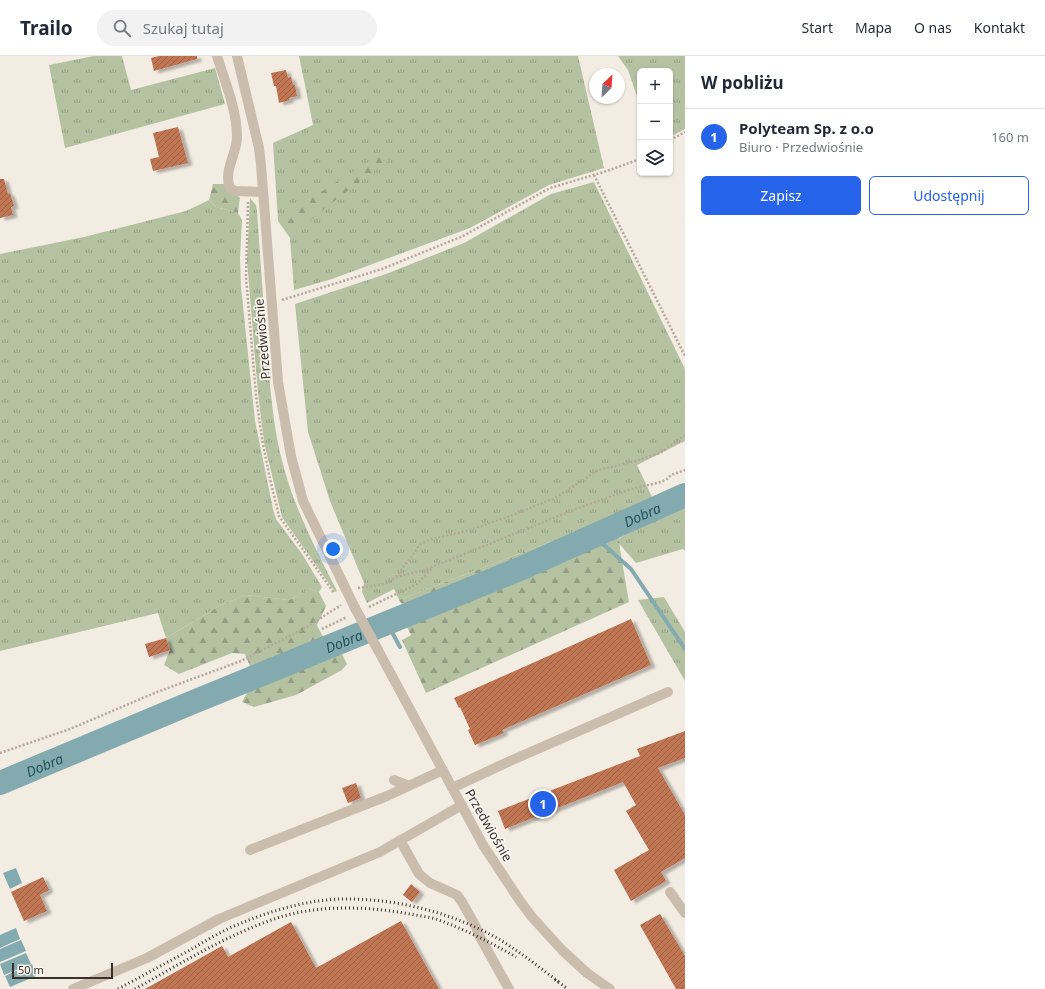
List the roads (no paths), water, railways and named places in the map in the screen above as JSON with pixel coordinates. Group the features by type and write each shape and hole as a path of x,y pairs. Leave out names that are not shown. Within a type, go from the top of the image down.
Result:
{"street":[{"path":"217,56 229,93 235,118 237,136 237,146 228,174 230,188 235,191 264,192"},
{"name":"Przedwiośnie","path":"237,56 259,148 264,192 278,382 293,464 303,501 353,604 484,845 532,917 587,973 610,989"},
{"path":"452,788 668,692"},
{"path":"250,850 270,837 310,821 387,796 443,770"},
{"path":"394,780 409,786"},
{"path":"73,989 147,958 219,919 380,852 462,805"},
{"path":"400,840 419,874 430,883 457,895 509,989"},
{"path":"670,892 685,913"}],"water":[{"path":"16,868 22,883 10,889 3,873"},
{"path":"16,928 20,939 0,948 0,935"},
{"path":"21,940 26,951 0,962 0,949"},
{"path":"26,953 31,964 4,975 0,964"},
{"path":"32,964 36,976 10,987 5,976"}],"waterway":[{"name":"Dobra","path":"0,783 191,703 522,568 685,495"},
{"path":"594,536 631,569 685,649"},
{"path":"387,623 400,647"}],"railway":[{"path":"118,989 237,925 267,913 291,906 316,901 341,899 361,899 402,904 422,908 460,921 497,938 529,959 559,982"},
{"path":"135,989 203,951 256,926 291,914 326,909 362,908 433,918 477,936 516,957"},
{"path":"555,980 568,989"}],"place":[{"name":"Polyteam Sp. z o.o","path":"543,804"}]}
